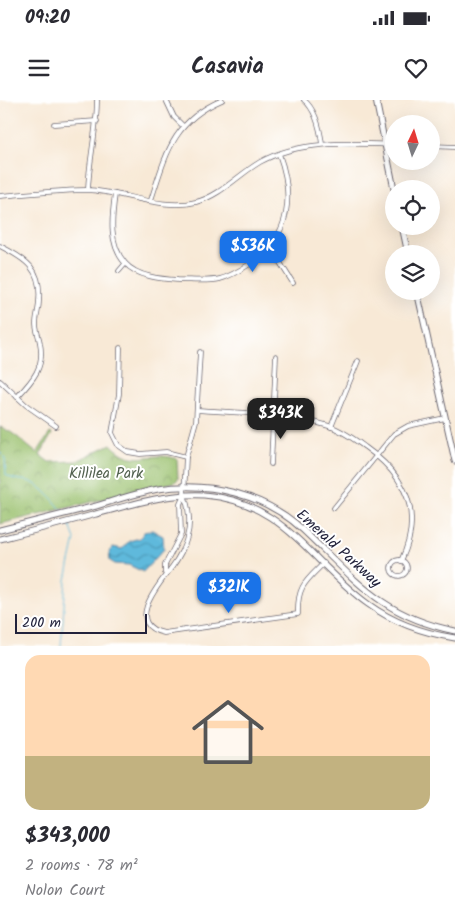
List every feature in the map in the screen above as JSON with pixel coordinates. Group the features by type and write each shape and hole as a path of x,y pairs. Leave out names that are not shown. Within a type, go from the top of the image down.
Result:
{"main road":[{"path":"376,100 385,145"},
{"path":"418,300 455,461"},
{"name":"Emerald Parkway","path":"0,530 156,490 205,487 229,491 274,510 302,529 374,598 423,623 455,630"},
{"name":"Emerald Parkway","path":"0,539 157,498 184,495 215,497 257,510 286,527 355,593 381,612 419,630 455,638"}],"street":[{"path":"88,190 89,164 97,121 97,100"},
{"path":"166,100 174,117 183,126"},
{"path":"151,200 173,138 191,117 222,100"},
{"path":"304,100 312,106 321,132 322,144"},
{"path":"54,124 97,121"},
{"path":"0,196 88,190 151,200 169,205 195,202 217,193 240,174 279,154 322,144 385,145"},
{"path":"440,146 455,147"},
{"path":"115,194 111,224 118,251 125,264 150,276 165,279 219,280 237,273 268,251 280,231 287,210 288,187 279,154"},
{"path":"0,246 18,255 32,266 40,282 36,330 40,339 42,360 38,373 17,397"},
{"path":"268,251 279,261 293,283"},
{"path":"119,271 125,264"},
{"path":"120,348 119,394 112,433 118,445 128,452 166,452 186,457"},
{"path":"200,352 197,410 193,436 186,457 184,495 188,504 188,536 171,568 165,573 145,611 147,622 151,628 164,633 298,614 298,594 303,584 324,563"},
{"path":"270,464 276,356"},
{"path":"330,427 358,361"},
{"path":"0,381 17,397 56,426"},
{"path":"197,410 273,414 330,427 352,438 376,455 397,476 407,496 411,516 411,534 401,561"},
{"path":"334,508 390,438 403,428 445,418"},
{"path":"165,573 165,566 181,534 180,504 184,495"},
{"path":"401,561 405,564 406,571 402,575 395,575 391,569 392,564 401,561"}],"green space":[{"name":"Killilea Park","path":"0,427 15,435 37,453 50,433 52,434 40,455 49,462 77,461 111,444 119,452 135,458 159,456 177,459 178,479 175,482 0,524"}],"water":[{"path":"152,530 163,536 164,549 143,572 129,565 115,564 110,561 109,553 113,547 122,549 129,541 140,538 144,532"}],"waterway":[{"path":"0,452 5,459 6,475 38,486 48,494 64,513"},
{"path":"61,646 66,580 75,539 69,523"}]}
